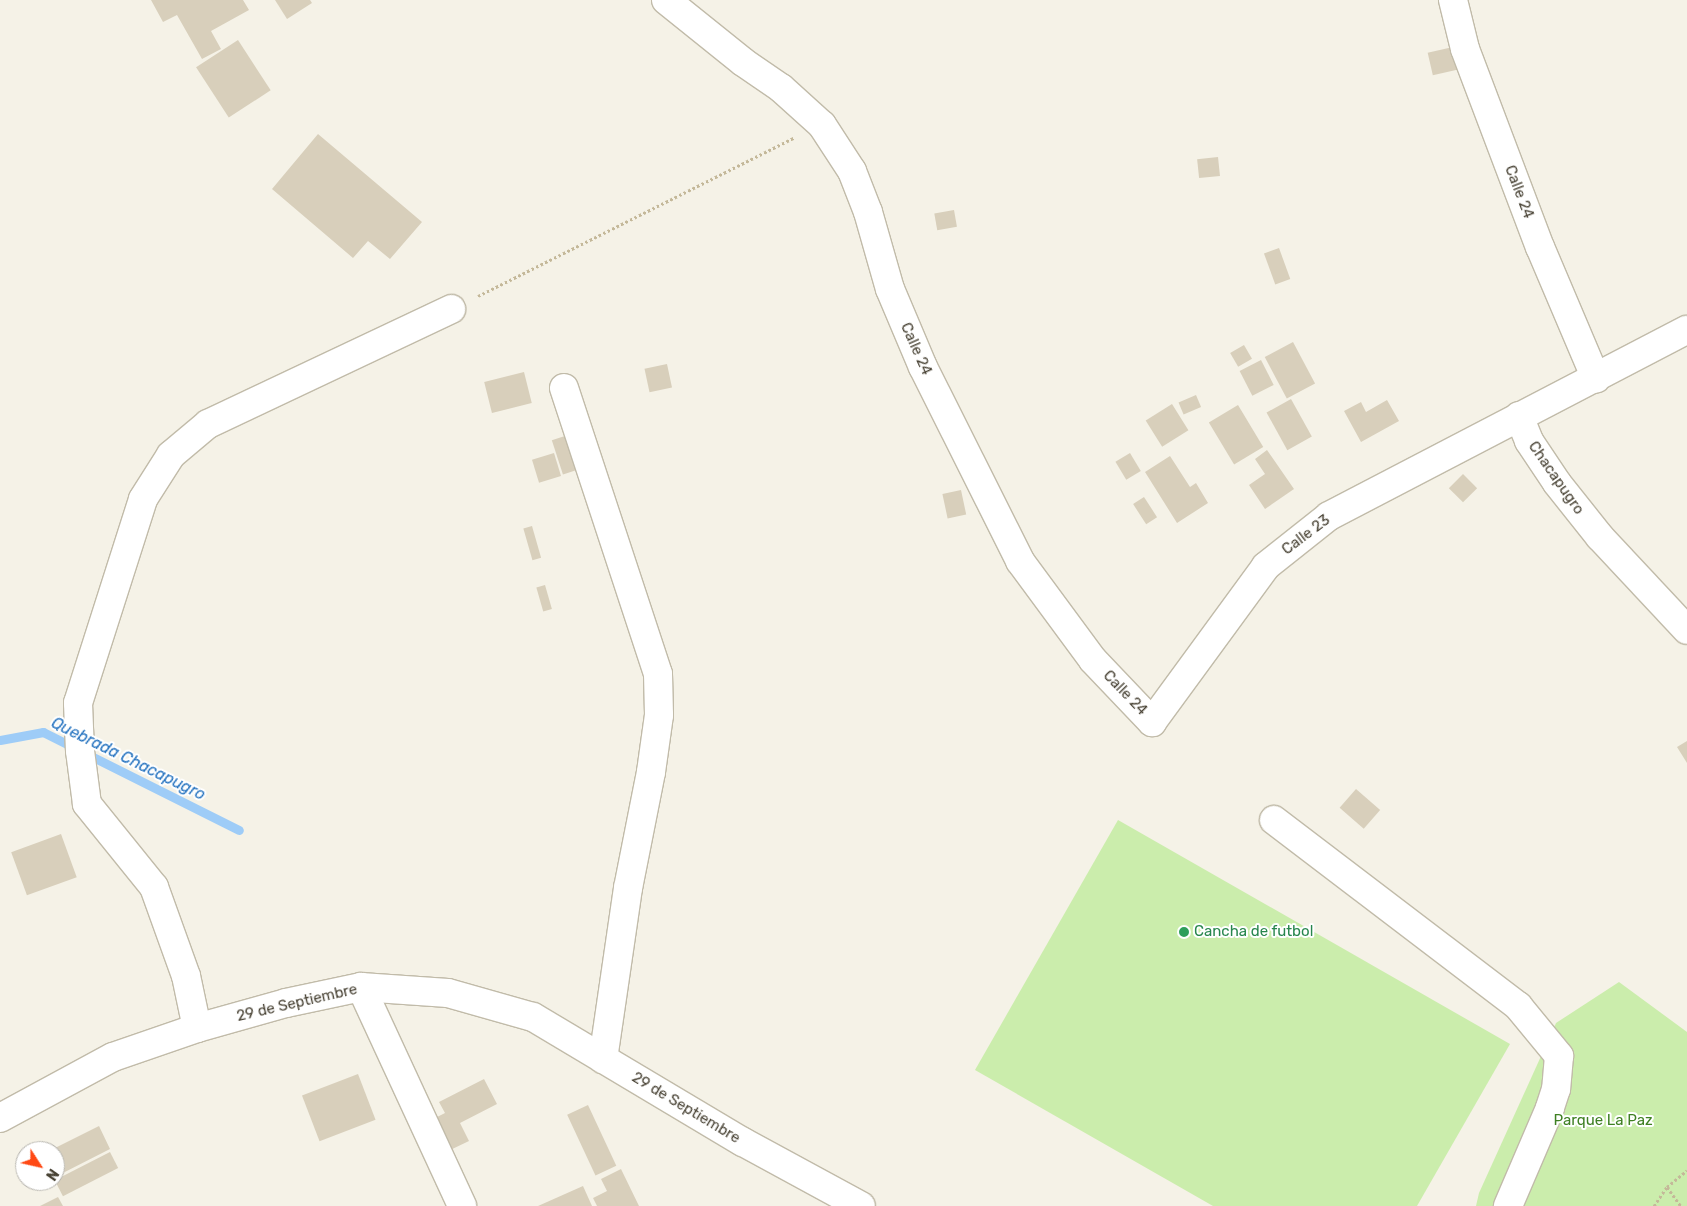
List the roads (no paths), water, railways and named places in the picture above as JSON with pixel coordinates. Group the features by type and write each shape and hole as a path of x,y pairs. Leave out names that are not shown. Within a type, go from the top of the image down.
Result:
{"street":[{"name":"Calle 24","path":"666,0 743,62 781,88 822,125 852,171 868,212 890,289 923,367 1020,561 1093,660 1152,722"},
{"name":"Calle 24","path":"1453,0 1465,49 1540,247 1596,379"},
{"path":"197,1028 186,976 154,887 87,804 80,751 78,703 143,499 171,455 208,424 451,310"},
{"path":"1519,416 1596,379 1687,330"},
{"path":"564,388 658,674 659,715 653,762 628,888 603,1059"},
{"name":"Calle 23","path":"1152,722 1266,566 1330,516 1519,416"},
{"name":"Chacapugro","path":"1519,416 1529,441 1557,483 1600,537 1687,630"},
{"path":"1274,820 1518,1006 1559,1056 1556,1089 1550,1108 1508,1206"},
{"path":"361,988 462,1206"},
{"name":"29 de Septiembre","path":"0,1118 113,1057 197,1028 286,1003 361,988 448,993 533,1018 861,1206"}],"waterway":[{"name":"Quebrada Chacapugro","path":"0,740 43,732 239,830"}],"place":[{"name":"Cancha de futbol","path":"1184,932"}],"park label":[{"name":"Parque La Paz","path":"1603,1121"}]}
